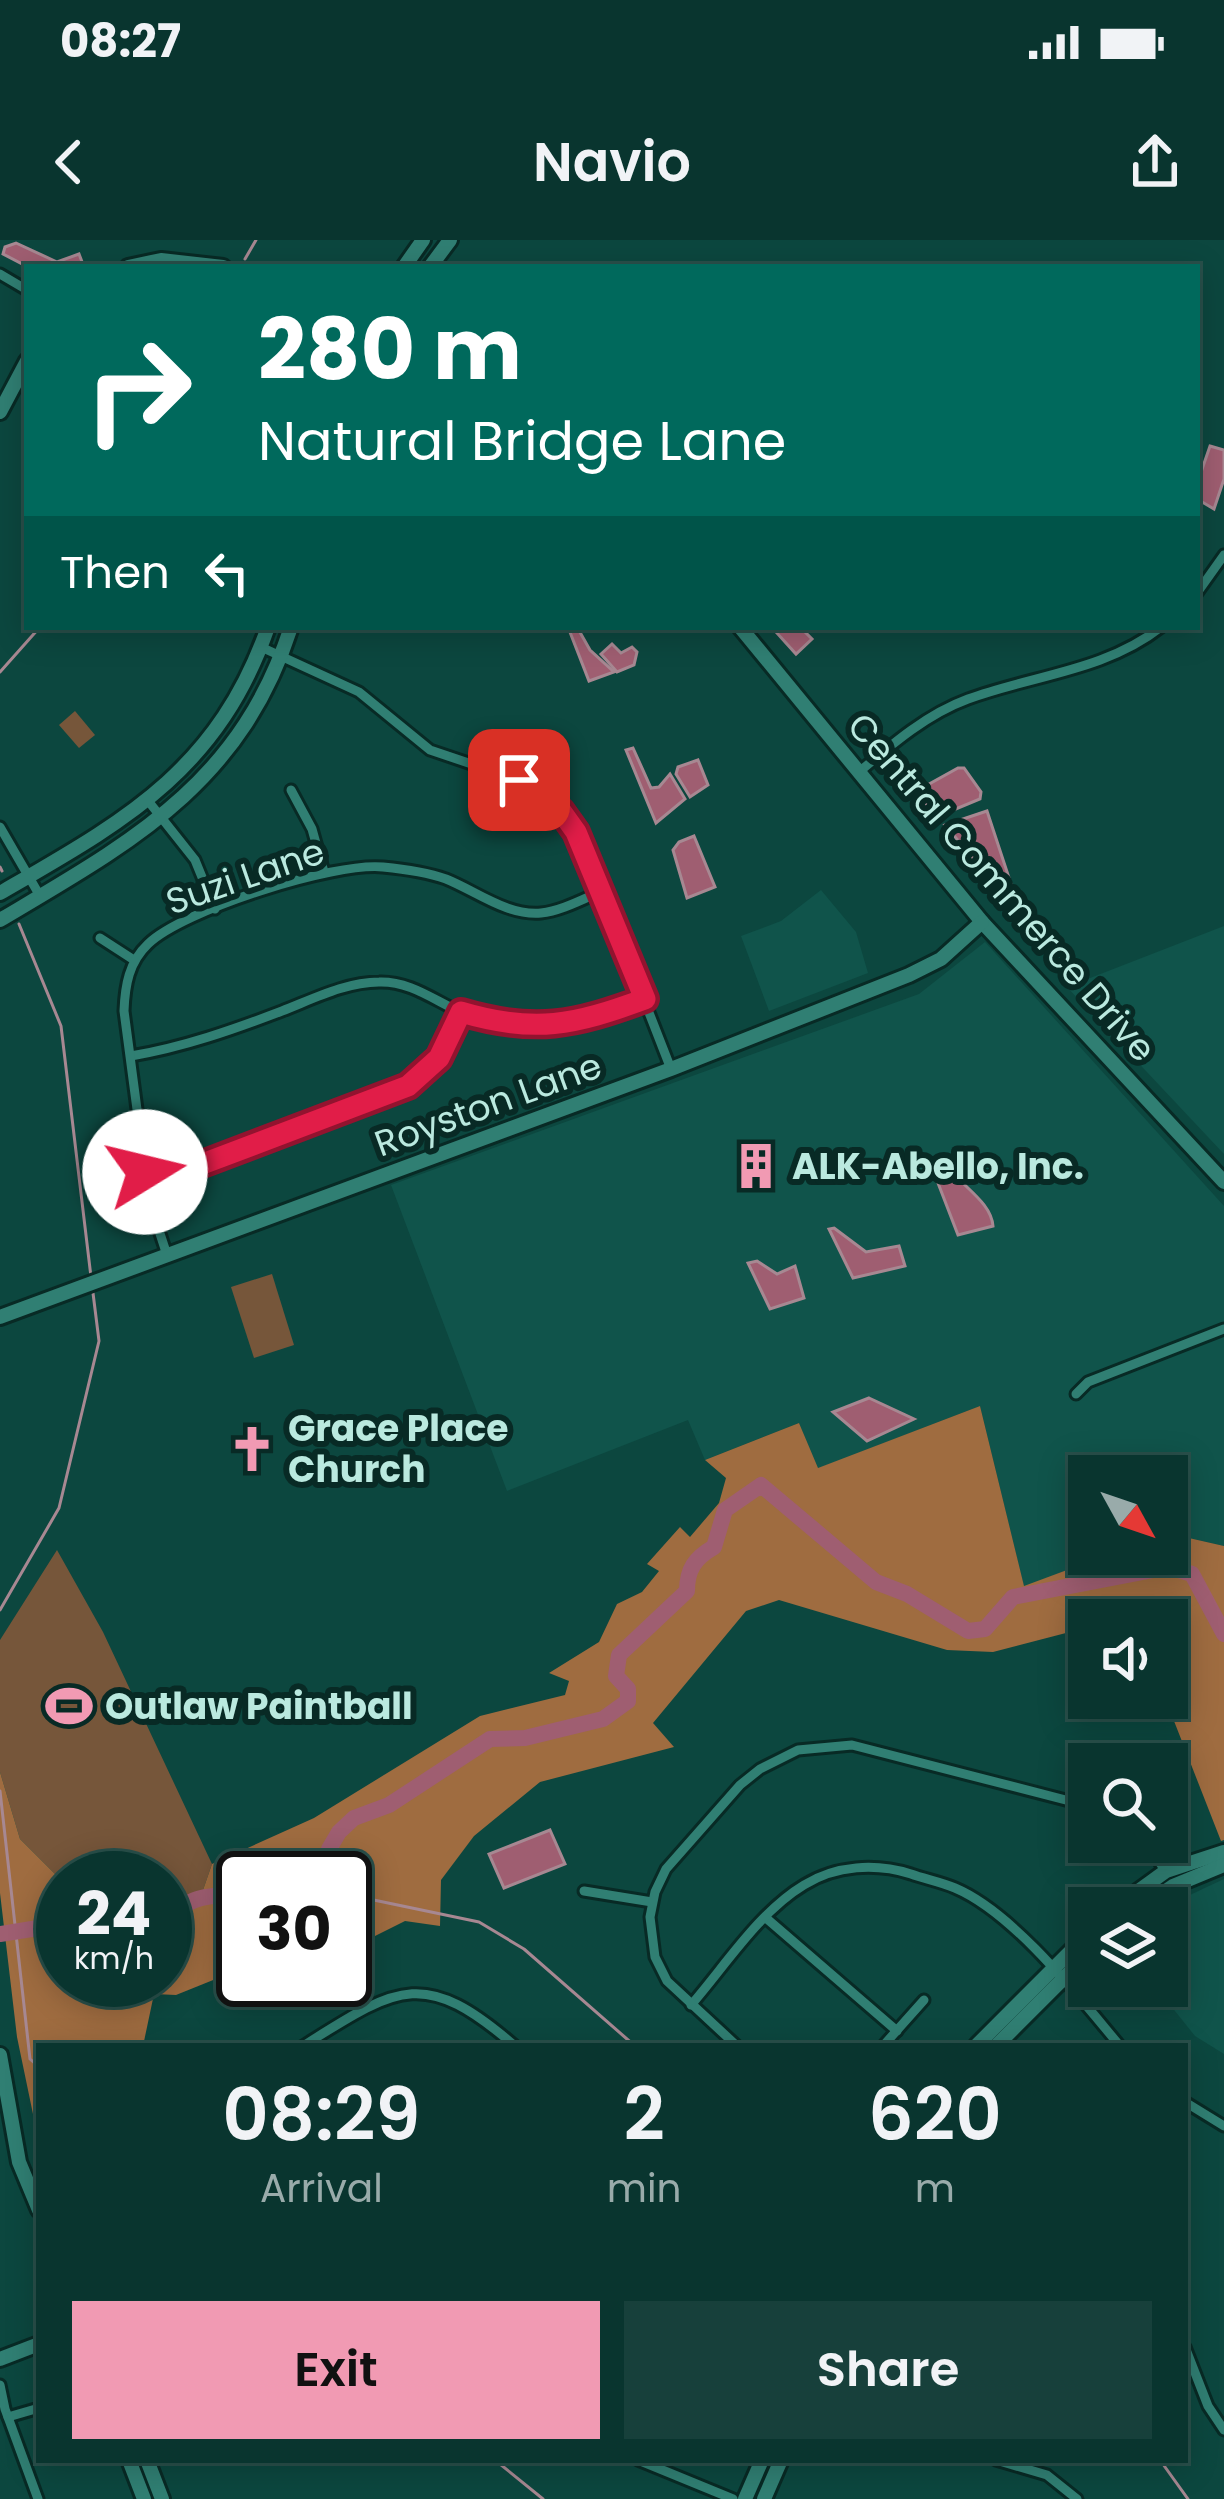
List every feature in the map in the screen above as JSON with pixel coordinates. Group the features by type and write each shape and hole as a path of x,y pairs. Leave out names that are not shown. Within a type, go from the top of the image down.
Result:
{"street":[{"path":"142,264 161,260 196,264"},
{"path":"0,412 24,367"},
{"path":"1200,589 1224,555"},
{"path":"0,893 149,802 175,778 212,732 267,630"},
{"path":"2,915 164,817 235,741 261,699 290,630"},
{"name":"Central Commerce Drive","path":"742,630 982,922 1224,1181"},
{"path":"859,772 912,729 948,708 1084,666 1156,630"},
{"path":"261,647 359,692 441,755 519,780 561,811 576,832 602,891 671,1069"},
{"path":"519,780 544,738"},
{"path":"291,790 312,829 324,872"},
{"path":"149,802 195,860 215,909"},
{"path":"0,827 40,896"},
{"name":"Suzi Lane","path":"134,961 168,928 324,872 376,866 411,871 440,877 521,912 560,908 602,891"},
{"name":"Royston Lane","path":"0,1317 671,1069 927,968 982,922"},
{"path":"100,938 134,961 125,986 124,1011 148,1200 167,1255"},
{"path":"131,1056 210,1038 365,983 409,986 461,1012 541,1027 596,1018 645,999"},
{"path":"145,1172 205,1163 408,1086 439,1058 461,1012"},
{"path":"1076,1394 1088,1382 1224,1329"},
{"path":"734,2043 667,1981 655,1957 652,1902 666,1869 740,1785 772,1761 814,1747 865,1748 1068,1801"},
{"path":"1155,1887 1224,1852"},
{"path":"1160,1863 1170,1879"},
{"path":"1162,1887 1170,1879 1224,1865"},
{"path":"691,2006 766,1918 805,1884 869,1867 892,1868 974,1898 1058,1973 1117,2043"},
{"path":"584,1891 652,1902"},
{"path":"766,1918 897,2031"},
{"path":"998,2043 1068,1960"},
{"path":"979,2043 1068,1967"},
{"path":"308,2043 379,2002 416,1994 440,1996 465,2006 511,2043"},
{"path":"886,2043 924,2000"},
{"path":"0,2055 19,2162 36,2203"},
{"path":"1188,2104 1224,2126"},
{"path":"0,2359 36,2345"},
{"path":"1188,2355 1208,2406 1224,2430"},
{"path":"0,2384 4,2410 38,2499"},
{"path":"4,2410 36,2408"},
{"path":"23,2461 36,2454"},
{"path":"129,2463 144,2499"},
{"path":"148,2463 162,2499"},
{"path":"645,2463 733,2499"},
{"path":"745,2499 761,2463"},
{"path":"764,2499 780,2463"},
{"path":"1007,2463 1047,2475 1077,2499"}],"shaded area":[{"path":"16,243 57,262 79,254 83,264 24,265 3,254 5,247"},
{"path":"1210,446 1224,450 1224,479 1214,509 1200,501 1200,475"},
{"path":"569,630 579,630 590,650 614,672 589,681"},
{"path":"803,630 812,639 796,654 776,632"},
{"path":"612,644 621,653 632,647 637,652 634,665 617,672 601,654"},
{"path":"75,711 95,735 79,748 59,725"},
{"path":"633,748 651,788 659,787 670,774 685,799 656,823 626,750"},
{"path":"698,760 708,785 690,797 676,774 678,767"},
{"path":"964,768 981,792 980,799 939,816 927,806 922,788"},
{"path":"987,811 1015,896 1008,900 945,825"},
{"path":"694,836 715,887 687,898 673,850"},
{"path":"821,890 856,932 868,973 769,1011 741,936 781,921"},
{"path":"1224,926 1224,1154 1067,987"},
{"path":"985,942 1224,1206 1224,1546 1188,1538 1188,1455 1068,1455 1068,1570 1024,1587 980,1406 817,1469 799,1423 705,1460 688,1420 507,1491 391,1185 919,994"},
{"path":"934,1159 945,1162 980,1200 993,1226 958,1235 933,1170"},
{"path":"120,1178 131,1180 133,1194 107,1206 104,1192"},
{"path":"829,1229 866,1252 899,1246 905,1266 853,1278"},
{"path":"757,1261 777,1274 795,1266 804,1298 770,1309 748,1263"},
{"path":"272,1274 294,1345 254,1358 231,1287"},
{"path":"869,1398 914,1419 867,1441 833,1412"},
{"path":"980,1406 1024,1586 1068,1570 1068,1575 1188,1575 1188,1538 1224,1546 1224,1840 1188,1757 1188,1743 1183,1743 1173,1719 1188,1719 1188,1599 1068,1599 1068,1632 993,1652 947,1650 779,1600 746,1611 653,1723 674,1747 540,1782 474,1836 441,1880 440,1926 405,1921 372,1938 372,1851 241,1851 314,1818 480,1716 565,1695 569,1681 549,1673 599,1642 617,1604 642,1592 659,1571 647,1564 680,1527 690,1537 719,1503 726,1478 705,1460 799,1423 818,1468"},
{"name":"Outlaw Paintball","path":"57,1550 103,1632 212,1864 203,1890 192,1895 192,1851 36,1851 36,1855 20,1839 0,1772 0,1640"},
{"path":"0,1772 20,1839 36,1855 36,2007 151,2007 144,2043 36,2043 36,2129 17,2037 0,1893"},
{"path":"550,1830 565,1864 504,1888 489,1854"},
{"path":"216,1862 216,1979 192,1989 192,1895 203,1890"},
{"path":"1224,1879 1224,2054 1195,2036 1172,2007 1188,2007 1188,1896"}],"waterway":[{"path":"245,259 256,240"},
{"path":"0,672 37,630"},
{"path":"0,867 2,871"},
{"path":"19,924 61,1026 91,1277"},
{"path":"0,1610 59,1508 99,1341 93,1293"},
{"path":"329,1851 354,1818 389,1805 490,1739 525,1738 603,1719 628,1701 628,1689 616,1676 619,1655 687,1591 693,1565 714,1547 725,1510 761,1485 876,1582 907,1594 968,1631 985,1629 1013,1597 1169,1567 1192,1574 1224,1634"},
{"path":"0,1791 30,2059 36,2064"},
{"path":"192,1901 216,1895"},
{"path":"372,1900 479,1922 524,1949 632,2043"},
{"path":"0,1934 36,1928"},
{"path":"499,2463 543,2499"},
{"path":"1162,2463 1188,2499"}],"place":[{"name":"ALK-Abello, Inc.","path":"756,1166"},
{"name":"Grace Place Church","path":"252,1449"},
{"name":"Outlaw Paintball","path":"69,1706"}],"route":[{"path":"145,1172 205,1163 408,1086 439,1058 461,1012 541,1027 596,1018 645,999 576,832 561,811 519,780"}]}
